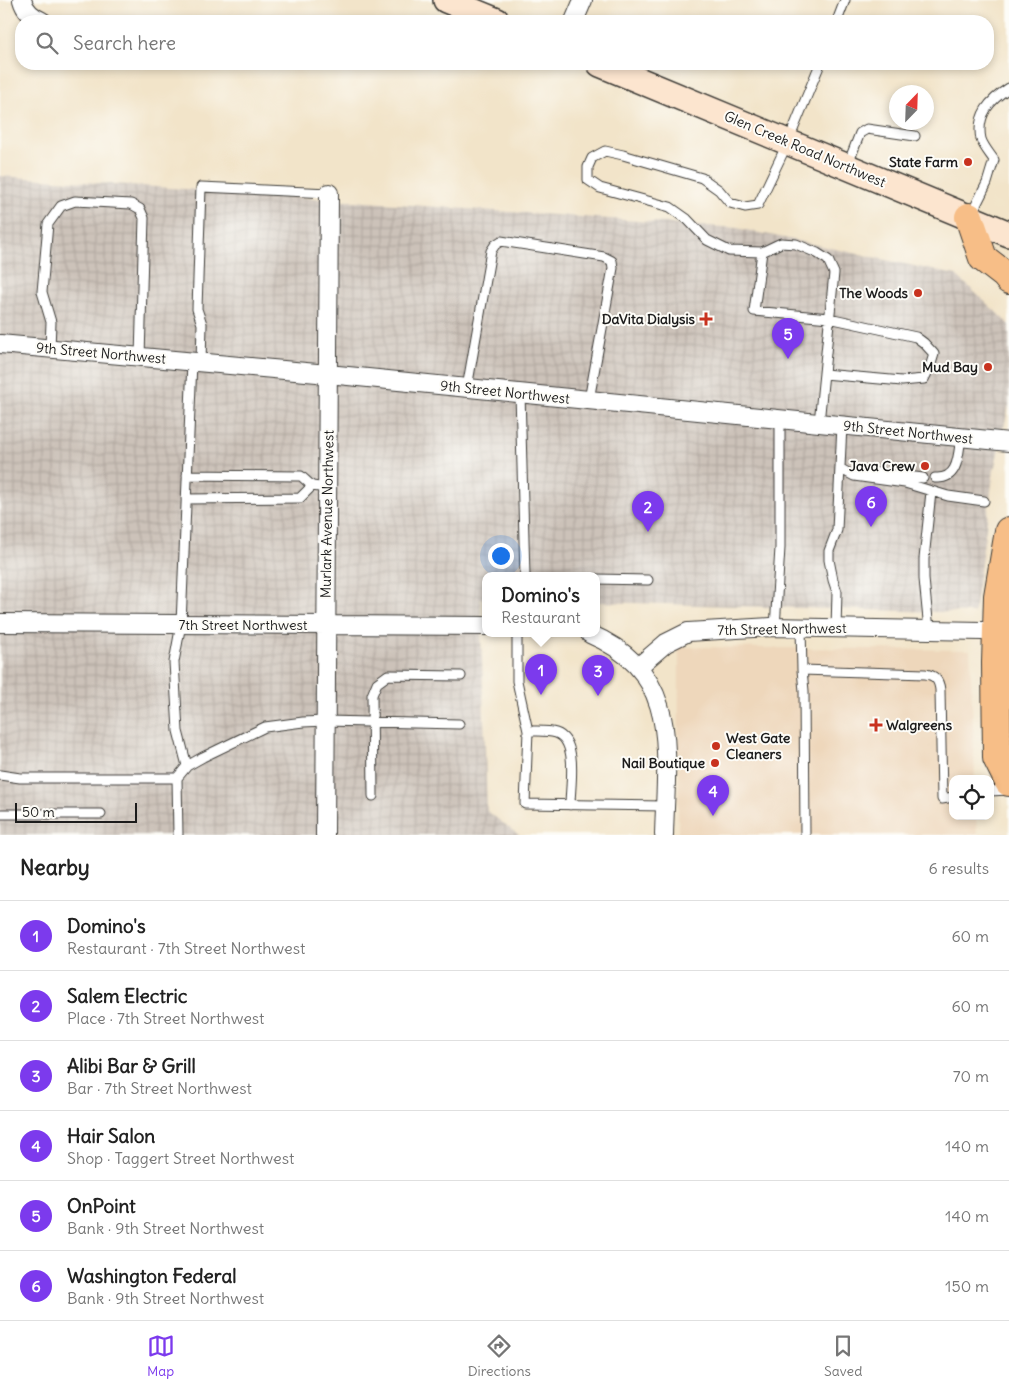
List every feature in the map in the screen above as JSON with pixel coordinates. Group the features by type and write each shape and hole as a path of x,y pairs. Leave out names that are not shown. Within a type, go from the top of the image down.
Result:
{"main road":[{"path":"446,0 482,15"},
{"name":"Glen Creek Road Northwest","path":"614,70 1009,234"},
{"path":"969,217 983,258 1009,280"},
{"path":"1009,531 998,596 997,758 1009,782"}],"street":[{"path":"22,0 23,5 30,15"},
{"path":"577,15 583,0"},
{"name":"Murlark Avenue Northwest","path":"325,835 326,625 319,487 328,374 329,193"},
{"name":"9th Street Northwest","path":"0,344 328,374 1009,442"},
{"name":"7th Street Northwest","path":"0,623 482,626"},
{"name":"7th Street Northwest","path":"638,667 666,644 688,632 775,628 998,632"},
{"path":"597,637 623,652 638,667 650,683 659,702 666,741 664,835"}],"lane":[{"path":"839,15 845,0"},
{"path":"818,70 788,142 758,205 745,207 730,203 719,190 702,178 605,151 592,158 588,167 588,180 600,188 670,208 687,219 707,240 729,251 762,252 781,243 796,244 828,260 834,273 819,423"},
{"path":"969,217 987,183 994,160 981,141 981,117 994,98 1009,88"},
{"path":"848,167 860,133 867,129 915,136"},
{"path":"187,766 178,731 174,662 181,624 187,475 196,362 202,324 197,309 201,187 329,193"},
{"path":"50,349 51,322 42,292 48,224 61,206 76,200 131,204 140,209 144,218 140,357"},
{"path":"467,388 492,251 495,245 501,241 604,257 612,261 613,268 589,400"},
{"path":"762,252 754,311 830,318 916,338 924,343 934,354 924,379 902,381 824,374"},
{"path":"520,394 525,572"},
{"path":"775,628 780,548 780,419"},
{"path":"836,629 837,592 829,560 829,551 837,530 842,425"},
{"path":"935,478 950,476 956,466 961,437"},
{"path":"841,469 923,478"},
{"path":"841,469 854,476 905,483 931,492 984,501"},
{"path":"186,499 300,498 319,487 301,476 187,475"},
{"path":"929,630 924,559 931,492"},
{"path":"600,579 648,580"},
{"path":"801,628 804,691 805,835"},
{"path":"517,637 517,681 528,731 525,804 665,806"},
{"path":"802,670 932,675 939,683 940,690 942,799 949,798"},
{"path":"373,796 371,722 372,695 377,683 388,675 462,676"},
{"path":"178,835 178,778 187,766 203,756 265,727 325,721 459,724"},
{"path":"528,731 554,732 567,742 571,752 570,805"},
{"path":"0,775 20,778 178,778"},
{"path":"994,790 1009,790"},
{"path":"0,814 101,814"}],"shaded area":[{"path":"0,176 737,228 956,275 1009,324 1009,405 994,470 974,613 600,602 600,572 482,572 482,599 480,599 487,811 519,835 0,835"},
{"path":"679,647 970,650 975,775 949,775 949,820 976,820 977,835 678,835"}],"place":[{"name":"State Farm","path":"968,162"},
{"name":"The Woods","path":"918,293"},
{"name":"DaVita Dialysis","path":"706,319"},
{"name":"OnPoint","path":"788,359"},
{"name":"Mud Bay","path":"988,367"},
{"name":"Java Crew","path":"925,466"},
{"name":"Washington Federal","path":"871,527"},
{"name":"Salem Electric","path":"648,532"},
{"name":"Domino's","path":"541,695"},
{"name":"Alibi Bar & Grill","path":"598,696"},
{"name":"Walgreens","path":"876,725"},
{"name":"West Gate Cleaners","path":"716,746"},
{"name":"Nail Boutique","path":"715,763"},
{"name":"Hair Salon","path":"713,816"}]}
